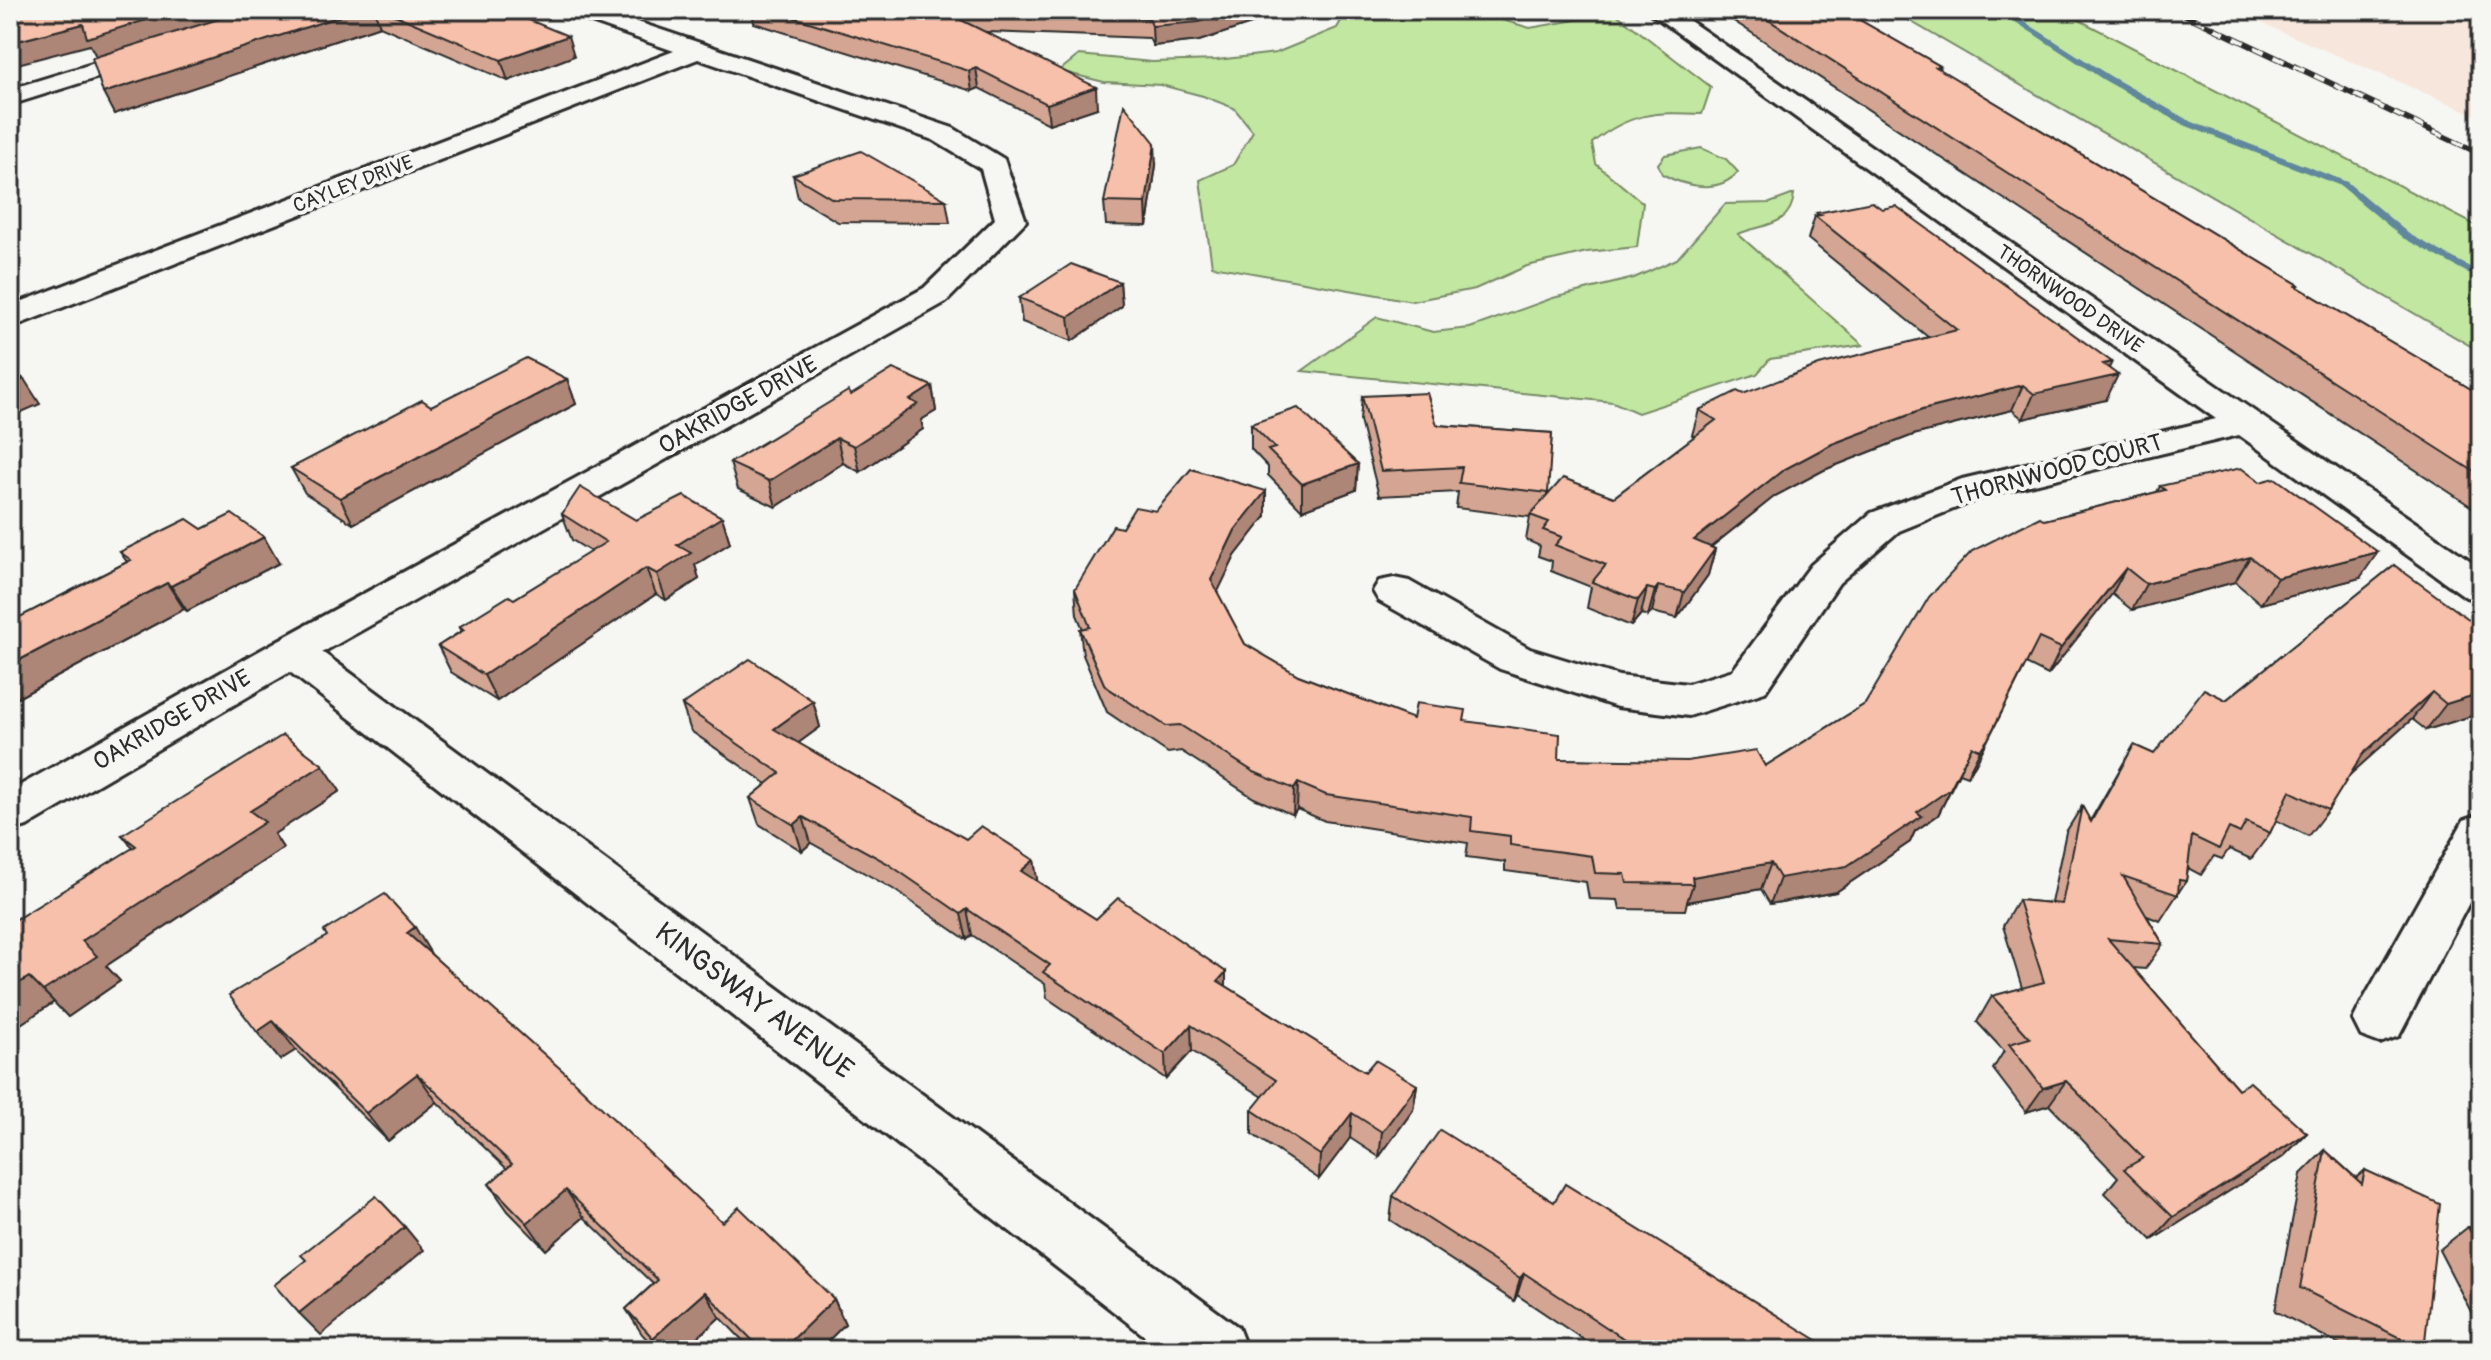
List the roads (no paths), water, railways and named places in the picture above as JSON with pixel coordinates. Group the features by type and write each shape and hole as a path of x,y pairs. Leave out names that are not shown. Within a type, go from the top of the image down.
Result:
{"street":[{"name":"OAKRIDGE DRIVE","path":"10,813 292,651 935,295 1011,221 994,165 943,134 579,10"},
{"name":"THORNWOOD DRIVE","path":"1658,10 2481,588"},
{"path":"10,97 184,42"},
{"name":"CAYLEY DRIVE","path":"10,318 695,51"},
{"name":"THORNWOOD COURT","path":"1394,591 1515,659 1617,691 1689,700 1749,681 1825,574 1885,522 1975,487 2246,423"},
{"name":"KINGSWAY AVENUE","path":"292,651 1215,1350"},
{"path":"2380,1020 2481,833"}],"waterway":[{"path":"2001,10 2107,78 2187,123 2344,184 2406,236 2481,277"}],"railway":[{"path":"2175,10 2481,154"}]}
